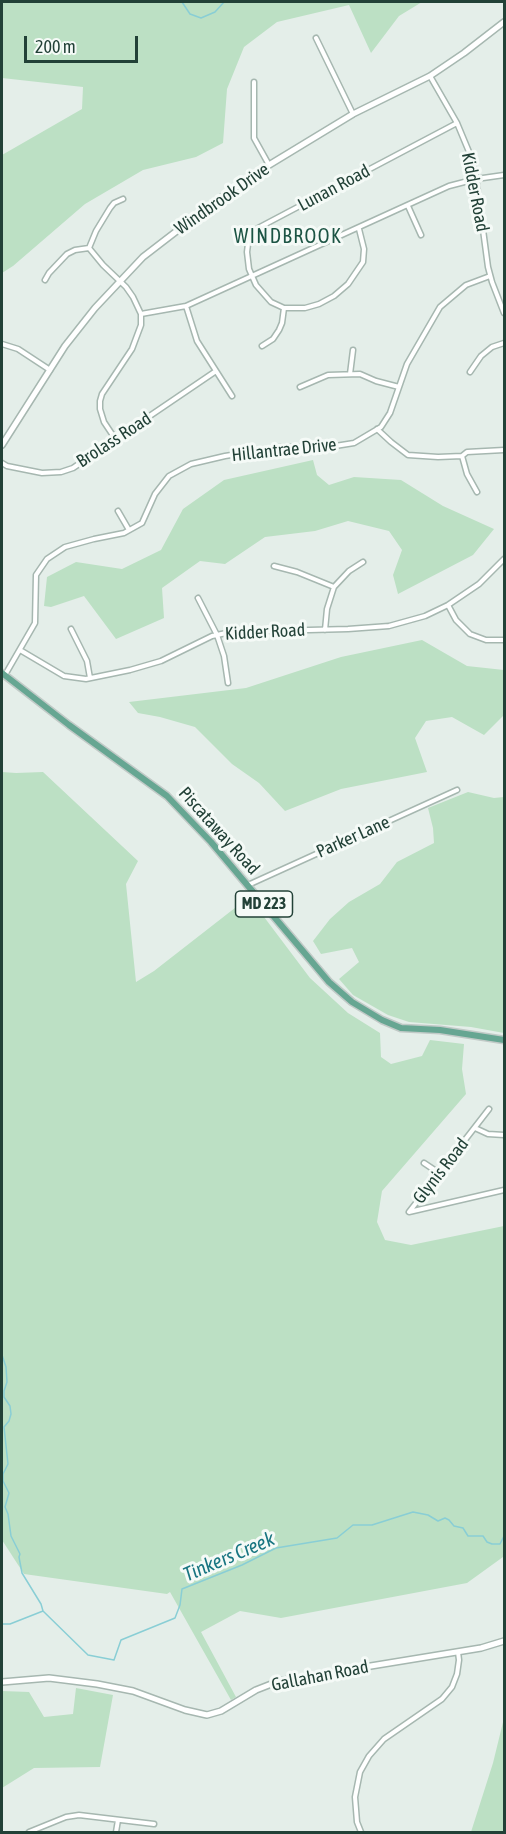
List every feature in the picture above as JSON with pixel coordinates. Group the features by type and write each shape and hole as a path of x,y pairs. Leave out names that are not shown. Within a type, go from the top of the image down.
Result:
{"main road":[{"name":"Piscataway Road","path":"3,674 69,725 162,791 212,842 329,982 344,996 364,1010 400,1028 440,1030 504,1040"}],"street":[{"name":"Windbrook Drive","path":"2,445 80,326 143,257 218,200 269,165 353,114 430,76 504,22"},
{"path":"316,38 353,114"},
{"name":"Kidder Road","path":"430,76 456,123 471,159 476,178 490,276 504,313"},
{"path":"254,82 254,138 269,165"},
{"name":"Lunan Road","path":"252,277 248,261 248,244 261,226 456,123"},
{"path":"141,314 186,306 359,229 437,191 476,178 504,175"},
{"path":"89,248 110,208 114,203 123,199"},
{"path":"408,206 421,235"},
{"path":"252,277 266,298 277,306 305,308 319,304 334,296 348,284 365,257 359,229"},
{"path":"89,248 120,280 133,297 141,314 141,326 132,349 102,394 100,401 104,422 116,440"},
{"path":"45,280 67,254 89,248"},
{"path":"490,276 466,285 441,308 407,364 390,413 378,429 408,455 462,456 467,452 504,450"},
{"path":"186,306 194,335 232,396"},
{"path":"262,346 273,339 279,330 284,308"},
{"path":"470,372 481,356 492,347 504,343"},
{"path":"2,344 18,349 50,369"},
{"path":"350,374 353,350"},
{"name":"Brolass Road","path":"2,463 14,468 42,473 61,472 73,468 216,371"},
{"path":"300,387 328,375 360,374 399,387"},
{"name":"Hillantrae Drive","path":"129,530 142,523 155,494 170,477 191,464 281,447 329,447 354,443 378,429"},
{"path":"462,456 467,474 477,492"},
{"path":"3,674 20,650 34,623 36,575 47,559 65,547 129,530 118,511"},
{"name":"Kidder Road","path":"20,650 64,676 77,679 123,672 161,661 217,634 389,626 425,616 448,605 479,584 504,559"},
{"path":"325,630 327,609 334,587 349,571 363,562"},
{"path":"274,566 297,572 334,587"},
{"path":"198,598 217,634 224,656 228,683"},
{"path":"448,605 456,620 470,633 486,640 504,640"},
{"path":"71,629 87,661 90,678"},
{"name":"Parker Lane","path":"248,885 457,790"},
{"name":"Glynis Road","path":"489,1109 409,1212 504,1190"},
{"path":"475,1128 491,1135 504,1135"},
{"path":"424,1162 439,1173"},
{"name":"Gallahan Road","path":"2,1682 49,1678 97,1684 133,1691 185,1710 207,1715 221,1711 256,1690 279,1681 458,1652 504,1641"},
{"path":"361,1833 357,1822 355,1797 360,1772 369,1756 384,1739 442,1699 452,1687 457,1674 458,1652"},
{"path":"29,1833 66,1817 79,1815 154,1824"},
{"path":"116,1833 118,1820"}],"green space":[{"path":"2,2 422,2 399,16 371,53 349,5 277,22 244,47 227,89 223,143 196,157 143,170 85,204 2,273 2,155 82,109 83,87 2,78"},
{"path":"313,460 317,475 329,485 354,477 401,480 443,506 494,529 473,555 398,594 393,575 402,550 389,531 348,521 315,531 265,537 225,564 200,561 162,588 164,618 116,639 84,596 51,607 44,606 47,577 76,562 122,569 161,550 183,509 224,480"},
{"path":"422,640 467,666 504,670 504,715 484,735 452,717 426,721 415,738 427,772 341,789 285,811 259,783 232,764 195,727 138,713 129,702 246,688 341,657"},
{"path":"2,772 43,772 138,861 126,884 136,982 154,971 249,897 310,978 348,1013 380,1033 381,1057 391,1064 422,1056 430,1040 464,1044 462,1069 466,1094 382,1191 377,1222 385,1240 411,1245 504,1226 503,1557 467,1583 281,1618 240,1611 201,1632 236,1697 231,1700 170,1592 167,1594 24,1574 2,1540"},
{"path":"468,792 494,798 504,797 504,1033 471,1027 409,1022 388,1015 353,995 339,979 359,962 352,948 321,954 313,941 330,919 349,902 380,884 397,862 434,843 428,808"},
{"path":"76,1688 113,1695 100,1767 34,1768 2,1788 2,1691 29,1692 44,1717 73,1714"},
{"path":"504,1718 504,1832 471,1832 493,1763"}],"waterway":[{"path":"172,2 182,2 190,14 201,18 215,12 224,2"},
{"path":"2,1355 7,1382 4,1397 10,1406 11,1414 4,1427 8,1464 3,1474 3,1481 9,1493 5,1507 11,1536 20,1554 22,1573 43,1611"},
{"name":"Tinkers Creek","path":"2,1624 10,1624 43,1611 88,1655 114,1660 121,1640 175,1618 180,1605 182,1589 242,1565 276,1548 337,1538 353,1525 372,1525 413,1512 428,1515 438,1521 445,1518 454,1526 463,1528 468,1536 483,1536 487,1542 492,1544 500,1544 504,1536"}],"district":[{"name":"WINDBROOK","path":"288,237"}]}
